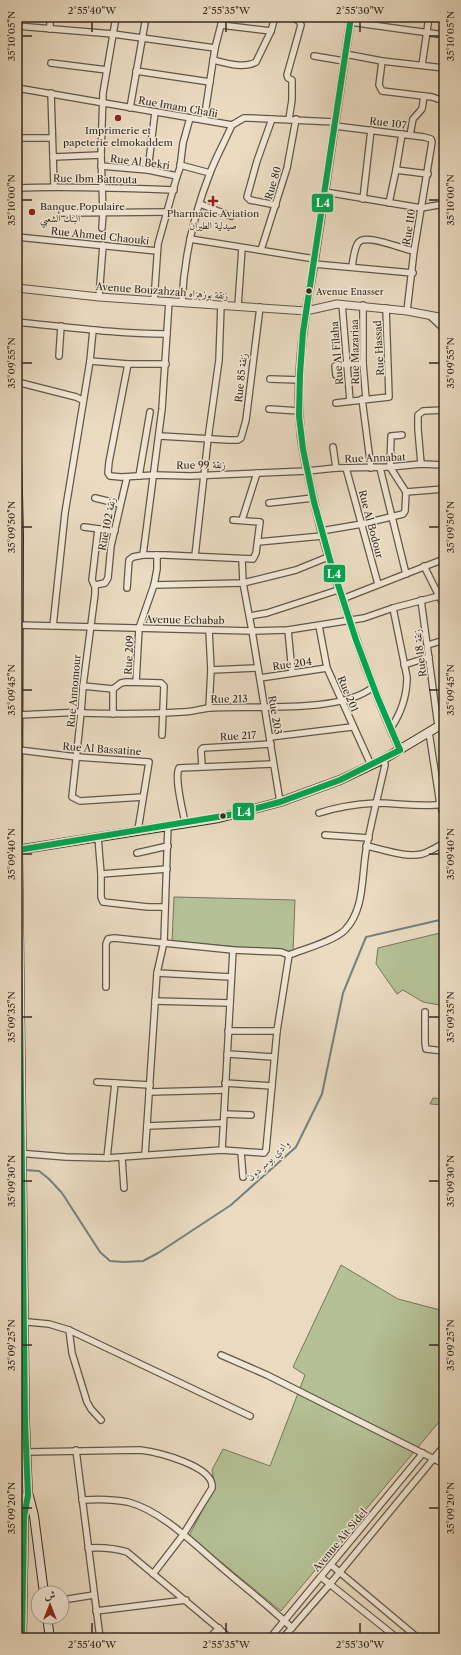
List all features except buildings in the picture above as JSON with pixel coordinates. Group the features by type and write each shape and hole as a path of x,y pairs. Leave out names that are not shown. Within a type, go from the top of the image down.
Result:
{"main road":[{"path":"17,454 19,1056 21,1155 23,1179 21,1321 28,1495 24,1517 22,1638"},
{"path":"18,850 235,814 280,802 340,780 384,759 441,725"},
{"path":"28,1495 34,1516 43,1585"},
{"path":"48,1625 50,1638"}],"street":[{"path":"50,17 50,29"},
{"path":"102,228 102,93 116,17"},
{"path":"130,108 146,17"},
{"path":"204,120 215,48 223,17"},
{"path":"213,60 231,64 254,63 260,56 271,31 275,17"},
{"path":"290,119 292,80 288,78 287,75 301,25 299,21 291,17"},
{"path":"422,65 428,17"},
{"path":"400,750 373,686 338,590 328,557 313,498 301,437 299,411 300,380 306,311 351,19 444,36"},
{"path":"221,25 271,31"},
{"path":"17,26 113,34 215,48"},
{"path":"314,56 382,61 444,68"},
{"path":"382,61 379,86 380,90 424,96 444,101"},
{"path":"51,63 107,70"},
{"path":"136,71 210,82"},
{"name":"Rue Imam Chafii","path":"17,88 232,125"},
{"path":"51,94 54,186"},
{"path":"410,135 413,119 422,109 424,96"},
{"path":"148,170 155,112"},
{"path":"154,300 157,251 174,190 176,176 179,172 190,118"},
{"path":"182,302 190,239 210,173 232,125 244,118 296,119 335,124"},
{"path":"272,119 257,161 247,197 250,200 276,205"},
{"name":"Rue 80","path":"261,250 288,168 296,119"},
{"name":"Rue 107","path":"335,124 431,139 432,146"},
{"path":"363,198 370,130"},
{"path":"389,203 402,134"},
{"path":"17,138 52,138"},
{"name":"Rue 110","path":"408,311 414,251 432,146"},
{"path":"53,157 101,155"},
{"path":"180,165 210,173"},
{"name":"Rue Al Bekri","path":"101,166 148,170 176,176"},
{"path":"396,170 428,174"},
{"name":"Rue Ibm Battouta","path":"17,188 102,186 174,190"},
{"path":"325,192 421,208 444,204"},
{"path":"200,204 231,216"},
{"path":"62,213 167,212"},
{"name":"Rue Ahmed Chaouki","path":"17,237 157,251"},
{"path":"190,239 261,250 314,262 413,273"},
{"path":"352,267 356,246 362,240 378,240 400,248 414,251"},
{"path":"99,296 103,245"},
{"path":"238,306 242,248"},
{"name":"Avenue Bouzahzah زنقة بوزهزاه","path":"17,288 99,296 306,311"},
{"path":"143,555 160,436 169,301"},
{"path":"306,311 321,306 342,304 408,311 444,318"},
{"name":"Rue Al Filaha","path":"342,304 350,401"},
{"path":"196,556 208,440 219,360 221,305"},
{"name":"Rue Mazariaa","path":"363,306 364,399 371,468"},
{"name":"Rue 85 زنقة","path":"208,440 238,440 243,435 260,307"},
{"name":"Rue Hassad","path":"364,399 389,397 390,387 386,308"},
{"path":"429,315 444,329"},
{"path":"17,322 93,330 167,334"},
{"path":"59,356 61,326"},
{"path":"53,626 65,513 82,400 90,361 93,330"},
{"path":"90,361 128,364 166,364"},
{"path":"336,375 335,366 363,363"},
{"name":"Rue 99 زنقة","path":"128,364 109,462 108,473 110,476 127,477 307,471"},
{"path":"270,379 300,380"},
{"path":"17,382 76,397 82,400"},
{"path":"336,403 364,399"},
{"path":"269,409 299,411"},
{"path":"421,464 417,420 420,413 444,410"},
{"path":"139,476 150,412"},
{"path":"258,542 322,534 392,518 403,514 406,501 406,492 390,467 390,436 402,435"},
{"path":"160,436 208,440"},
{"path":"334,446 336,468"},
{"name":"Rue Annabat","path":"307,471 336,468 380,468 421,464 444,465"},
{"name":"Rue Al Bodour","path":"346,468 378,584"},
{"path":"380,468 406,574"},
{"path":"242,520 257,473"},
{"name":"Rue 102 زنقة","path":"95,585 105,583 109,576 111,546 127,477"},
{"path":"406,492 444,489"},
{"path":"95,498 120,504"},
{"path":"270,503 313,498"},
{"path":"127,588 129,560 133,557 143,555 254,559 258,542 260,521 233,520"},
{"path":"84,526 115,531"},
{"name":"Rue Annomour","path":"98,529 92,580 92,583 95,585 95,594 83,686 82,712 73,795 74,799 80,801 143,797"},
{"name":"Rue 209","path":"136,682 139,628 154,585 157,569 157,556"},
{"path":"154,585 243,583 296,570 328,557"},
{"name":"Rue 203","path":"242,559 243,583 250,616 280,802"},
{"path":"342,599 444,559"},
{"path":"424,566 444,606"},
{"path":"250,616 267,613 338,590"},
{"name":"Avenue Echabab","path":"18,625 252,631 288,630 373,616 393,608 439,596"},
{"name":"Rue 18 زنقة","path":"421,600 441,725"},
{"path":"390,728 400,712 406,691 407,677 393,608"},
{"name":"Rue 201","path":"319,626 327,668 370,765"},
{"path":"209,630 211,670 209,708"},
{"path":"288,630 292,672"},
{"path":"428,645 444,640"},
{"path":"404,664 429,657"},
{"path":"211,670 258,668"},
{"name":"Rue 204","path":"260,678 292,672 327,668"},
{"path":"113,714 114,689 120,683 156,682 162,684 164,686 162,735"},
{"path":"83,686 114,689"},
{"name":"Rue 213","path":"19,715 82,712 113,714 183,712 209,708 264,708 341,701 362,694 373,686"},
{"path":"270,737 352,727"},
{"path":"429,732 444,818"},
{"name":"Rue 217","path":"202,766 201,750 206,747 271,744"},
{"name":"Rue Al Bassatine","path":"19,750 77,757 149,762 143,797"},
{"path":"106,987 107,939 114,938 164,942 233,950 281,952 289,955 330,939 344,931 353,920 362,883 366,846 385,765 384,759"},
{"path":"185,823 178,771 179,768 273,764"},
{"path":"138,830 143,797"},
{"path":"319,813 349,806 376,803 422,806 442,804"},
{"path":"146,1155 157,973 164,942 168,825"},
{"path":"325,835 369,838"},
{"path":"98,837 101,897 105,903 164,907"},
{"path":"366,846 402,854 414,855 422,854 444,843"},
{"path":"137,853 168,846"},
{"path":"101,874 167,869"},
{"path":"222,1150 233,950"},
{"path":"21,1155 122,1158 222,1150 263,1153 266,1150 276,1031 289,955"},
{"path":"157,973 231,977"},
{"path":"155,1001 230,1004"},
{"path":"425,1012 426,1049 444,1051"},
{"path":"228,1030 276,1031"},
{"path":"227,1054 274,1057"},
{"path":"97,1082 150,1085"},
{"path":"107,1158 115,1083"},
{"path":"225,1083 272,1086"},
{"path":"149,1092 225,1090"},
{"path":"224,1114 251,1115"},
{"path":"147,1126 223,1123"},
{"path":"241,1152 243,1177"},
{"path":"122,1158 124,1188"},
{"path":"21,1321 49,1324 69,1330 250,1416"},
{"path":"69,1330 72,1353 87,1402 101,1420"},
{"path":"221,1355 267,1375 444,1464"},
{"name":"Avenue Ait Sidel","path":"283,1638 340,1573 444,1446"},
{"path":"76,1450 100,1638"},
{"path":"26,1452 76,1450 140,1450 156,1452 182,1461 209,1477 212,1482 212,1488 183,1535 153,1574"},
{"name":"Avenue Ait Sidel","path":"270,1638 423,1453"},
{"path":"17,1498 28,1495"},
{"path":"82,1500 110,1500 128,1502 147,1510 183,1535 292,1628"},
{"path":"88,1548 104,1547 127,1552 230,1638"},
{"path":"331,1565 418,1638"},
{"path":"321,1577 397,1638"},
{"path":"70,1599 94,1595"},
{"path":"96,1612 186,1600"},
{"path":"209,1638 219,1628"}],"green space":[{"path":"174,897 295,900 293,952 172,941"},
{"path":"444,932 444,1006 423,1002 403,990 397,994 376,964 378,948"},
{"path":"433,1098 444,1099 444,1105 430,1104"},
{"path":"341,1265 398,1299 444,1311 444,1416 281,1611 189,1536 215,1486 212,1470 223,1449 270,1466 305,1375 293,1367"}],"waterway":[{"name":"وادي بوسردون","path":"24,1170 39,1171 49,1179 62,1193 100,1252 110,1261 143,1261 158,1253 231,1205 296,1147 322,1094 343,993 366,937 444,919"}],"transit line":[{"name":"L4","path":"351,17 303,332 299,416 303,449 314,502 330,560 356,640 377,696 400,750"},
{"name":"L4","path":"18,850 235,814 280,802 340,780 400,750"},
{"name":"L4","path":"18,850 25,1423 28,1495 24,1517 22,1638"}],"place":[{"name":"Imprimerie et papeterie elmokaddem","path":"118,118"},
{"name":"Pharmacie Aviation صيدلية الطيران","path":"213,201"},
{"name":"Banque Populaire البنك الشعبي","path":"32,212"},
{"name":"Avenue Enasser","path":"309,291"}]}
